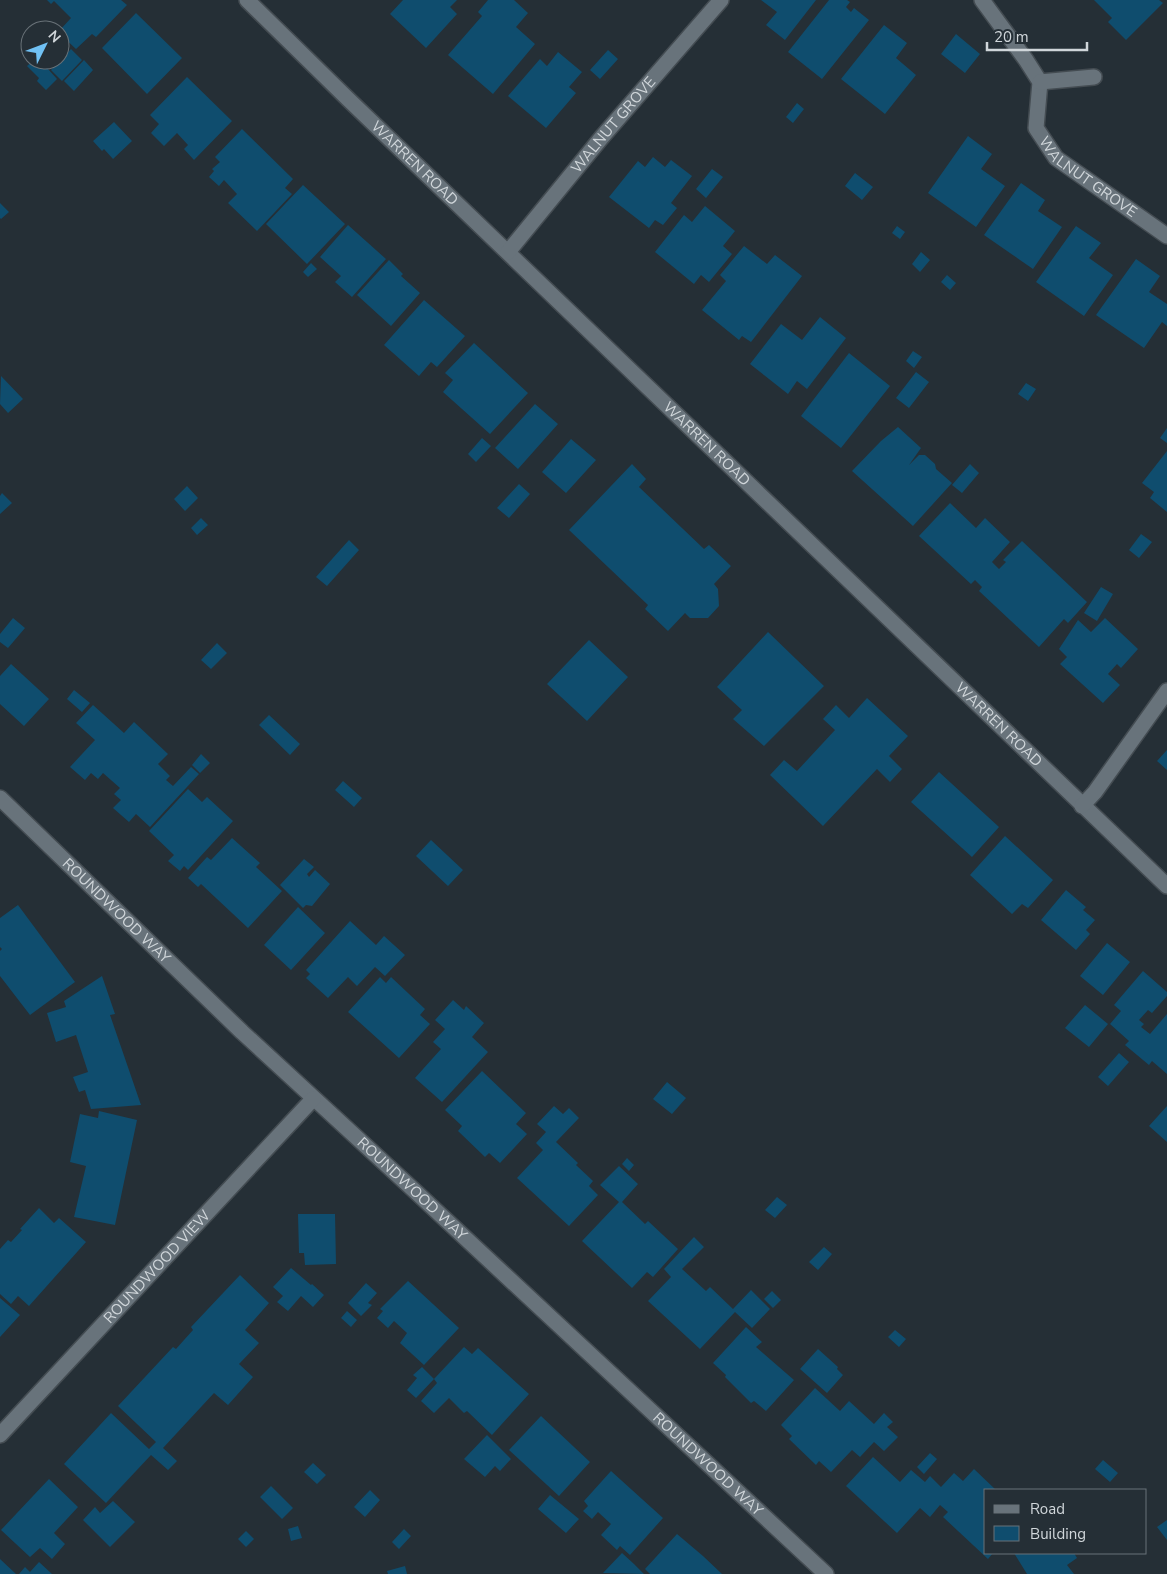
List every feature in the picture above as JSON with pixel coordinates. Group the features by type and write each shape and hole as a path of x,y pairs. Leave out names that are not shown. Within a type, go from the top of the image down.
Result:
{"street":[{"name":"WARREN ROAD","path":"247,0 1167,886"},
{"name":"WALNUT GROVE","path":"508,252 602,137 721,0"},
{"path":"982,0 1040,82 1094,77"},
{"name":"WALNUT GROVE","path":"1040,82 1036,128 1056,158 1167,236"},
{"path":"1082,806 1095,792 1167,691"},
{"name":"ROUNDWOOD WAY","path":"0,798 313,1099 425,1200 826,1574"},
{"name":"ROUNDWOOD VIEW","path":"0,1435 313,1099"}],"building":[{"path":"47,0 121,0 127,5 96,37 92,34 76,49 70,43 69,20 71,18 54,1 51,4"},
{"path":"403,0 457,0 450,7 457,14 426,48 390,14"},
{"path":"488,0 514,0 528,13 516,27 535,44 493,94 448,55 482,16 478,12"},
{"path":"761,0 816,0 785,40 766,25 777,12"},
{"path":"829,0 847,0 850,2 846,7 851,12 854,8 869,20 822,79 788,52"},
{"path":"1094,0 1159,0 1163,3 1126,40 1108,22 1112,18"},
{"path":"136,13 182,58 147,94 102,48"},
{"path":"884,25 907,43 896,58 916,75 885,114 841,79"},
{"path":"956,34 980,54 965,73 941,54"},
{"path":"70,50 82,60 62,81 51,70 70,70"},
{"path":"608,50 618,59 600,79 590,70"},
{"path":"558,52 582,72 569,87 576,93 546,128 508,96 540,59 547,66"},
{"path":"84,60 93,70 74,91 64,81"},
{"path":"31,70 49,70 57,79 46,90 37,81 39,78"},
{"path":"187,77 232,121 194,160 184,149 188,145 177,133 164,146 151,133 159,124 150,115"},
{"path":"797,103 804,109 793,123 786,117"},
{"path":"114,122 132,141 113,159 93,141"},
{"path":"242,129 293,179 285,188 292,194 257,231 228,203 237,194 224,180 219,186 209,177 214,171 212,169 220,162 215,157"},
{"path":"968,136 992,154 981,169 1005,186 976,227 928,193"},
{"path":"653,157 665,167 671,160 692,176 671,203 677,208 663,225 655,220 649,228 609,197 638,161 645,167"},
{"path":"712,169 723,177 706,198 696,189"},
{"path":"855,173 873,187 862,200 845,186"},
{"path":"1021,183 1045,200 1038,211 1062,227 1033,269 984,235"},
{"path":"303,185 345,224 307,264 266,224"},
{"path":"0,203 9,212 1,219 0,218"},
{"path":"705,206 735,231 723,246 732,254 709,282 701,275 694,284 655,252 684,215 692,222"},
{"path":"348,225 386,259 352,297 335,282 341,276 320,257"},
{"path":"897,226 905,232 900,239 892,233"},
{"path":"1076,226 1101,243 1089,258 1113,275 1084,316 1036,282"},
{"path":"744,246 767,264 775,255 802,276 751,342 742,336 739,340 702,310 726,281 720,275"},
{"path":"921,252 930,260 920,272 912,264"},
{"path":"1136,259 1160,276 1149,292 1167,304 1167,326 1162,322 1144,348 1096,315"},
{"path":"389,260 403,274 401,276 420,293 391,326 357,295"},
{"path":"311,263 317,269 308,277 303,272"},
{"path":"947,275 956,283 950,290 941,282"},
{"path":"424,300 465,336 437,367 431,362 419,376 384,345"},
{"path":"820,317 846,338 807,389 797,381 788,394 750,364 781,324 802,340"},
{"path":"474,343 528,393 490,434 443,392 453,380 445,373"},
{"path":"913,351 922,357 914,368 906,361"},
{"path":"849,353 890,386 841,448 801,416"},
{"path":"916,372 929,382 909,408 896,398"},
{"path":"1,376 23,399 8,413 0,404"},
{"path":"1026,383 1036,389 1028,401 1018,394"},
{"path":"535,404 558,424 518,469 495,448"},
{"path":"898,427 921,448 909,465 919,455 925,455 935,464 936,469 952,483 913,526 852,471 881,441"},
{"path":"1167,428 1167,443 1160,438"},
{"path":"482,438 491,446 476,462 468,454"},
{"path":"571,439 596,460 566,493 542,472"},
{"path":"1167,451 1167,512 1150,498 1154,492 1142,483"},
{"path":"632,464 646,479 639,487 704,549 709,545 731,566 714,584 718,589 719,606 708,618 690,618 685,613 668,631 645,609 648,605 569,530"},
{"path":"970,464 979,473 962,493 952,485"},
{"path":"519,484 530,494 509,518 497,508"},
{"path":"187,486 198,498 185,511 174,499"},
{"path":"2,493 12,503 0,514 0,496"},
{"path":"950,503 976,528 985,518 1010,542 992,562 999,569 1006,562 1003,560 1022,541 1087,602 1068,623 1064,619 1039,647 979,591 982,587 975,580 971,584 919,536"},
{"path":"201,518 208,525 197,535 191,528"},
{"path":"1141,534 1152,542 1139,558 1129,550"},
{"path":"349,540 359,550 327,586 316,577"},
{"path":"1101,587 1113,594 1097,621 1084,613"},
{"path":"13,618 25,628 8,648 0,642 0,634"},
{"path":"1105,618 1138,649 1121,668 1117,664 1108,674 1120,685 1103,703 1060,664 1067,657 1059,649 1078,620 1091,632"},
{"path":"768,632 824,686 764,746 733,719 742,710 717,687"},
{"path":"589,640 628,677 587,721 547,684"},
{"path":"217,643 227,653 211,669 201,660"},
{"path":"11,664 49,699 24,726 0,704 0,676"},
{"path":"74,690 90,703 82,712 67,699"},
{"path":"867,698 908,736 889,756 902,769 890,782 877,769 823,826 770,775 784,760 797,771 835,730 823,719 836,705 849,718"},
{"path":"93,705 124,733 134,722 168,754 158,764 170,776 166,780 173,786 191,767 199,774 150,827 136,814 129,822 113,808 121,800 114,794 120,788 103,773 98,779 91,773 85,780 70,767 95,740 76,723"},
{"path":"269,715 300,744 290,755 259,725"},
{"path":"1167,750 1167,770 1157,761"},
{"path":"201,754 210,763 200,773 192,765"},
{"path":"939,772 999,827 972,857 911,802"},
{"path":"343,781 362,798 354,807 335,790"},
{"path":"188,789 202,802 207,797 233,821 188,870 184,866 180,871 168,861 174,855 149,831"},
{"path":"1005,836 1053,880 1028,908 1022,904 1012,914 970,875"},
{"path":"232,838 260,863 256,867 282,891 248,928 201,884 198,887 188,878 207,857 211,860"},
{"path":"431,840 463,870 448,886 416,856"},
{"path":"304,859 314,867 307,874 309,877 315,870 330,884 312,906 306,905 303,908 280,885"},
{"path":"1066,890 1086,907 1083,910 1095,920 1086,930 1090,934 1076,950 1041,920"},
{"path":"18,905 75,982 30,1015 0,976 0,951 2,949 0,947 0,918"},
{"path":"298,907 325,933 291,970 264,945"},
{"path":"350,921 376,945 384,936 405,955 385,976 375,967 357,986 348,977 328,998 306,978 310,974 306,970"},
{"path":"1107,943 1130,962 1103,995 1080,976"},
{"path":"1143,971 1167,992 1167,996 1152,1013 1148,1010 1139,1020 1144,1024 1141,1027 1150,1034 1167,1014 1167,1074 1152,1061 1149,1065 1125,1045 1129,1041 1110,1024 1121,1011 1114,1005"},
{"path":"102,976 115,1014 110,1015 141,1105 91,1109 85,1090 79,1092 73,1077 88,1072 76,1035 56,1042 47,1013 66,1007 64,1001"},
{"path":"380,977 386,983 391,977 425,1009 420,1015 430,1024 399,1058 348,1012"},
{"path":"453,1000 464,1010 466,1006 484,1023 472,1037 488,1052 442,1102 415,1078 441,1049 433,1042 445,1029 435,1020"},
{"path":"1085,1005 1108,1024 1089,1047 1065,1028"},
{"path":"1119,1053 1129,1062 1108,1086 1098,1077"},
{"path":"482,1071 526,1113 516,1124 527,1134 500,1163 489,1153 485,1157 458,1131 462,1126 445,1110"},
{"path":"667,1082 686,1098 672,1114 653,1099"},
{"path":"554,1106 563,1114 569,1108 579,1118 556,1142 578,1163 576,1165 593,1181 589,1186 598,1195 569,1226 517,1178 543,1150 536,1143 546,1132 537,1124"},
{"path":"1167,1106 1167,1142 1149,1126"},
{"path":"99,1111 137,1120 115,1225 74,1217 86,1166 70,1162 80,1114 98,1118"},
{"path":"627,1158 634,1165 629,1171 622,1164"},
{"path":"619,1166 638,1184 622,1202 645,1224 648,1221 678,1249 653,1277 647,1272 632,1288 582,1241 619,1202 600,1185"},
{"path":"777,1197 787,1205 775,1218 765,1210"},
{"path":"39,1208 54,1223 59,1218 86,1242 29,1306 18,1296 11,1304 0,1294 0,1249 8,1240 11,1242"},
{"path":"298,1214 335,1214 336,1264 305,1265 304,1253 299,1253"},
{"path":"694,1237 704,1247 682,1269 706,1291 710,1287 733,1309 751,1290 770,1309 752,1328 735,1312 700,1349 648,1301 671,1277 664,1269"},
{"path":"824,1247 832,1254 818,1270 809,1262"},
{"path":"291,1268 324,1295 313,1307 301,1296 288,1311 277,1302 283,1296 273,1287"},
{"path":"240,1275 269,1303 245,1330 259,1343 239,1364 253,1377 228,1405 214,1393 163,1448 177,1461 168,1470 151,1455 106,1503 64,1464 111,1413 149,1449 156,1442 118,1406 173,1347 176,1349 193,1330 191,1327"},
{"path":"408,1281 459,1328 424,1365 400,1343 407,1333 394,1321 388,1328 377,1318 383,1311 380,1309"},
{"path":"366,1283 377,1293 368,1303 372,1305 361,1316 348,1303"},
{"path":"772,1291 781,1300 773,1308 764,1299"},
{"path":"0,1298 20,1315 0,1337"},
{"path":"347,1311 357,1320 351,1327 341,1318"},
{"path":"746,1327 762,1342 756,1347 794,1380 766,1411 754,1401 751,1403 713,1363"},
{"path":"895,1330 906,1339 899,1347 888,1337"},
{"path":"464,1347 472,1354 478,1348 529,1394 492,1435 467,1411 464,1413 449,1398 434,1413 421,1401 437,1383 434,1379"},
{"path":"818,1349 838,1367 837,1369 843,1375 827,1393 800,1369"},
{"path":"422,1367 434,1379 416,1398 407,1390 417,1378 413,1375"},
{"path":"815,1388 840,1411 849,1401 874,1424 884,1413 893,1422 887,1427 898,1437 884,1451 874,1442 860,1457 852,1450 831,1472 819,1461 816,1465 789,1439 792,1436 781,1425"},
{"path":"541,1416 590,1462 559,1496 509,1450"},
{"path":"487,1435 511,1459 500,1471 495,1466 485,1477 464,1459"},
{"path":"930,1453 937,1459 924,1474 917,1467"},
{"path":"873,1457 900,1482 911,1470 925,1482 930,1476 941,1487 954,1473 963,1481 974,1469 995,1489 984,1489 984,1554 992,1554 988,1559 943,1517 948,1512 940,1505 930,1517 920,1508 897,1533 846,1486"},
{"path":"1103,1460 1118,1473 1110,1482 1095,1469"},
{"path":"313,1463 326,1475 317,1484 304,1472"},
{"path":"611,1471 663,1518 630,1555 620,1546 617,1550 601,1535 611,1524 598,1512 592,1519 583,1511 588,1506 584,1501"},
{"path":"49,1479 78,1507 54,1533 65,1544 52,1559 40,1548 30,1557 1,1530"},
{"path":"271,1486 293,1508 282,1519 260,1497"},
{"path":"370,1490 380,1500 365,1517 354,1507"},
{"path":"550,1495 579,1519 566,1533 538,1509"},
{"path":"113,1501 135,1522 110,1547 83,1520 95,1507 100,1513"},
{"path":"1167,1520 1167,1540 1157,1527"},
{"path":"298,1526 302,1538 291,1541 288,1529"},
{"path":"404,1529 411,1536 399,1549 392,1542"},
{"path":"246,1531 254,1539 246,1547 238,1539"},
{"path":"677,1534 722,1574 650,1574 645,1569"},
{"path":"622,1553 634,1564 644,1574 603,1573"},
{"path":"1015,1554 1075,1554 1077,1558 1067,1565 1074,1574 1027,1574"},
{"path":"0,1559 16,1574 0,1574"},
{"path":"39,1562 52,1574 19,1574 25,1567 30,1572"},
{"path":"405,1566 407,1574 388,1574 387,1571"}]}
